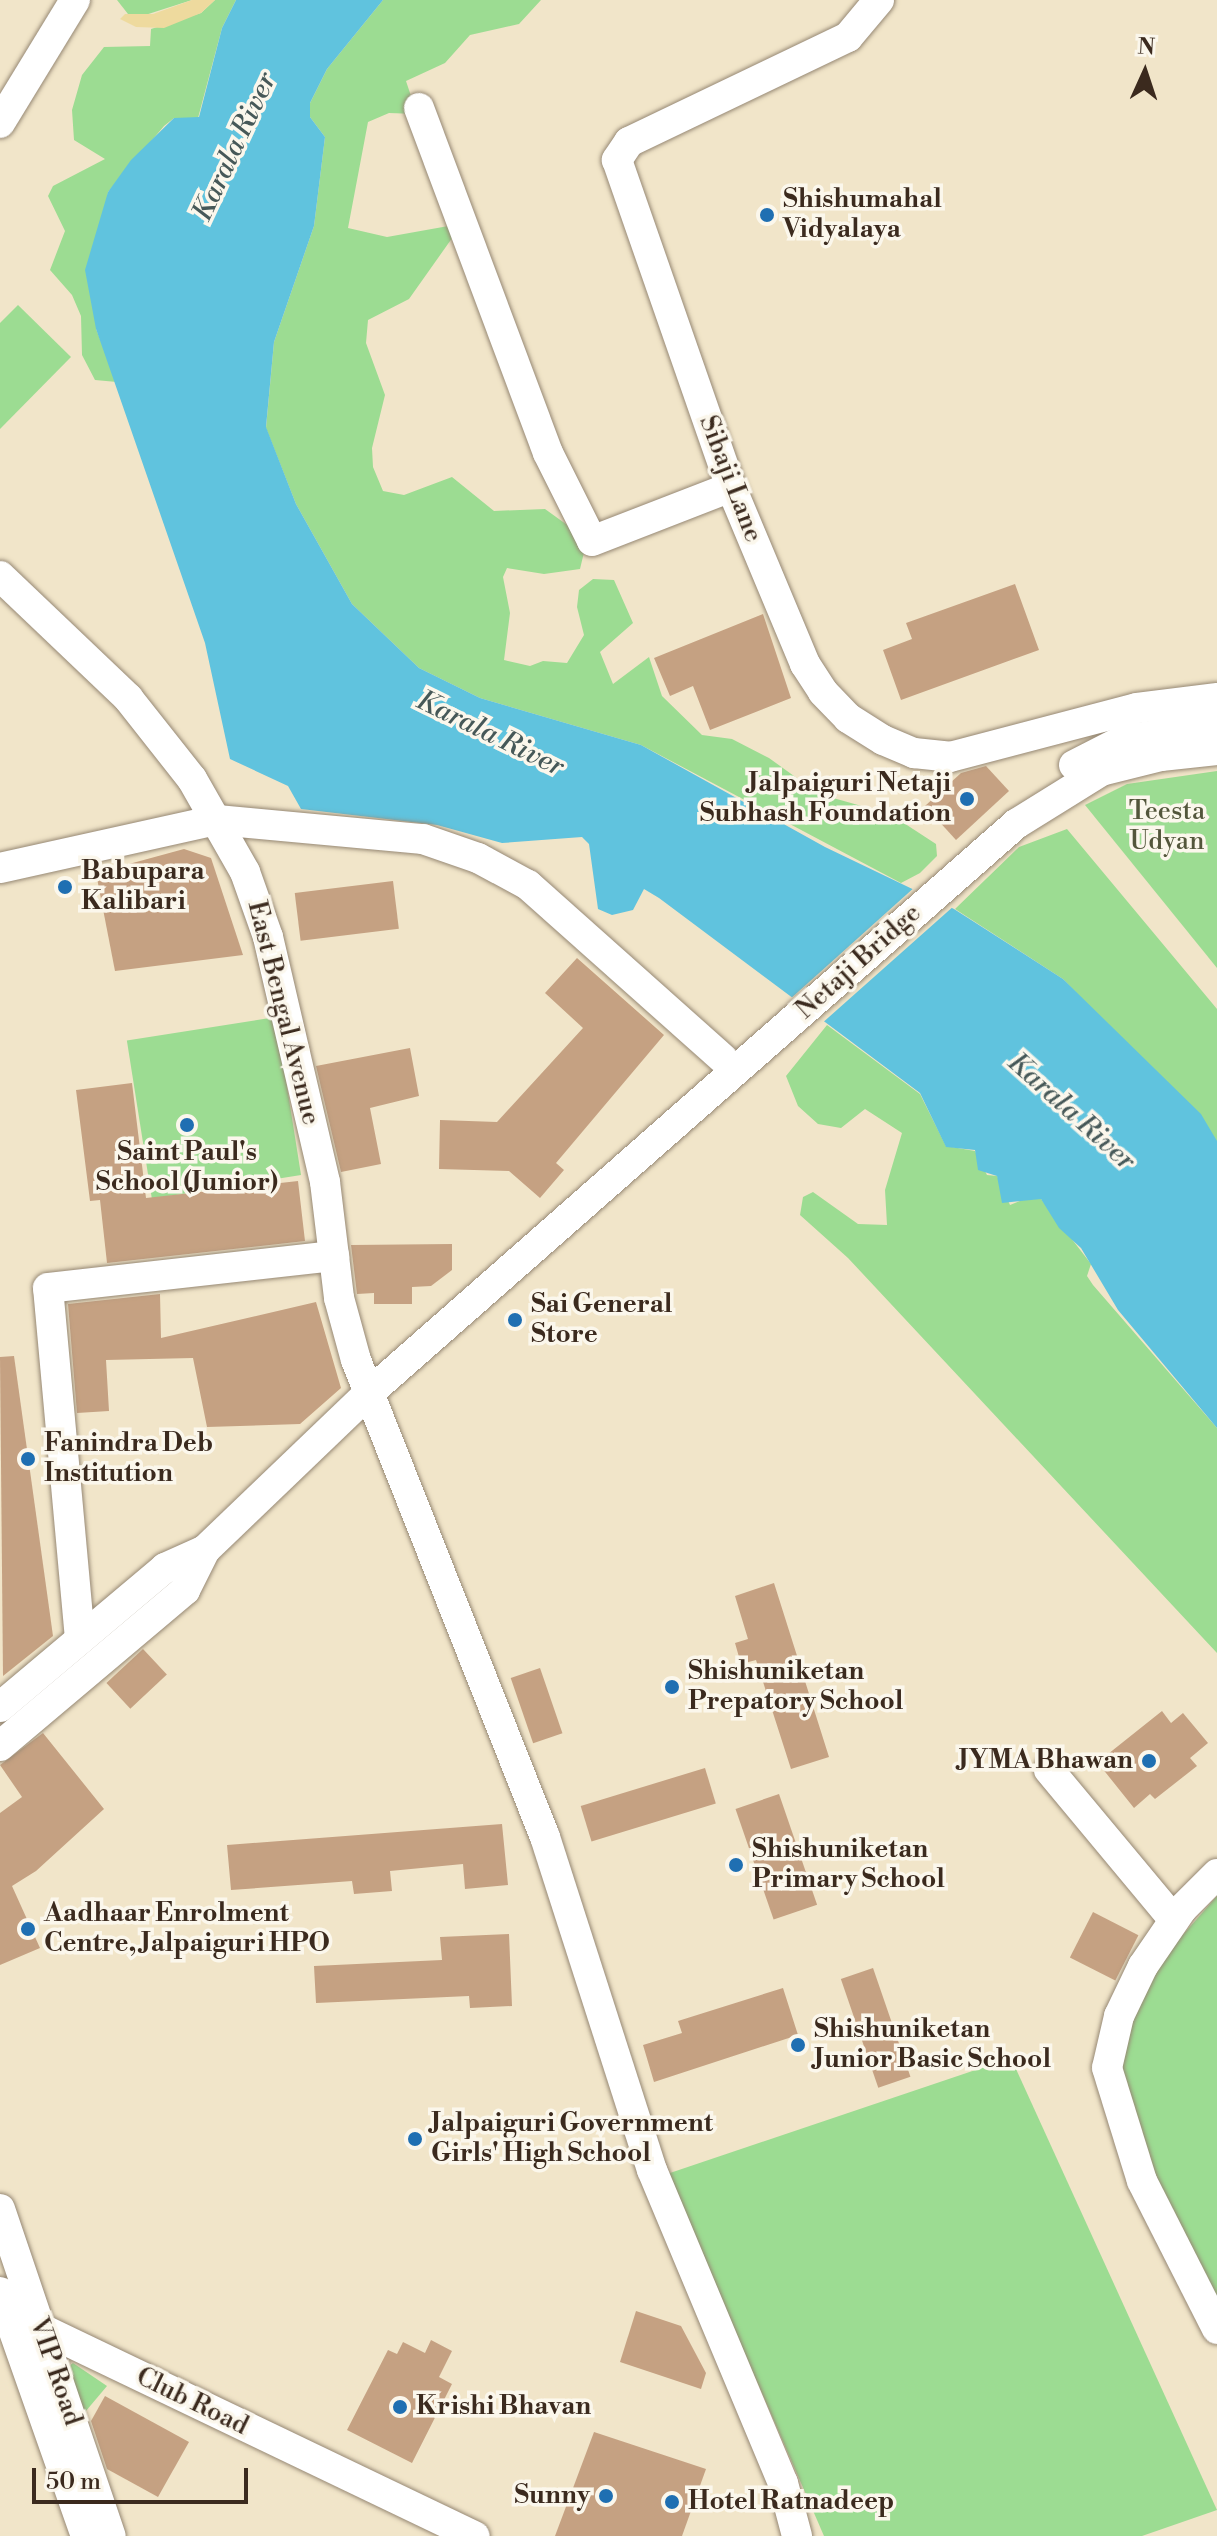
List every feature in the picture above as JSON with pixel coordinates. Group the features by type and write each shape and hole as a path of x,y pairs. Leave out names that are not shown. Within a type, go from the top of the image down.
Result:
{"street":[{"path":"0,123 75,0"},
{"name":"Sibaji Lane","path":"879,0 861,26 841,42 637,138 619,152 617,169 731,487 805,664 823,692 848,718 883,740 914,753 950,757 1137,708 1217,698"},
{"path":"419,108 548,453 592,541 731,487"},
{"name":"East Bengal Avenue","path":"0,576 128,698 192,779 245,872 268,937 325,1182 339,1298 369,1393 545,1837 653,2171 783,2483 797,2536"},
{"path":"962,871 1051,780 1092,753 1123,740 1217,726"},
{"path":"962,871 1129,762 1217,750"},
{"path":"0,868 217,820 394,835 451,847 491,864 550,902 723,1059"},
{"name":"Netaji Bridge","path":"205,1550 369,1393 699,1123 756,1054 962,871"},
{"path":"80,1639 48,1288 334,1256"},
{"path":"0,1707 165,1568 205,1550"},
{"path":"0,1746 185,1590 205,1550"},
{"path":"1049,1770 1174,1920"},
{"path":"1217,1874 1174,1920 1119,2016 1107,2068 1142,2181 1217,2329"},
{"name":"VIP Road","path":"0,2209 28,2332 86,2536"},
{"name":"VIP Road","path":"0,2292 28,2332 111,2536"},
{"name":"Club Road","path":"28,2332 475,2536"}],"green space":[{"path":"117,0 192,0 139,17 128,14"},
{"path":"215,0 236,0 222,28 198,118 174,118 164,126 108,192 96,329 117,382 95,380 82,355 81,316 72,295 50,270 65,231 48,196 53,186 105,159 74,140 72,110 82,75 104,47 150,46 151,29 201,13"},
{"path":"383,0 541,0 519,24 470,35 445,63 406,81 417,114 389,113 368,122 348,228 387,237 454,225 455,234 409,299 368,320 366,343 385,395 372,448 373,467 383,491 404,495 452,477 494,511 545,509 570,527 586,544 580,569 544,574 507,568 503,577 510,613 504,660 530,666 543,661 567,663 584,635 577,607 579,590 593,579 614,580 633,623 600,652 613,684 649,657 662,696 702,735 732,739 769,758 819,794 890,814 936,844 937,856 920,873 901,883 641,745 480,698 419,668 352,604 296,504 266,428 274,342 314,226 325,137 310,117 310,103 327,69"},
{"path":"18,305 71,357 0,429 0,323"},
{"name":"Teesta Udyan","path":"1217,771 1217,968 1085,805 1127,784"},
{"path":"1067,829 1217,1009 1217,1163 1131,1050 1063,979 955,909 1019,847"},
{"name":"Saint Paul's School (Junior)","path":"276,1017 301,1175 152,1199 127,1041"},
{"path":"827,1025 920,1094 946,1146 975,1151 987,1175 997,1176 1010,1205 1030,1197 1041,1199 1091,1264 1087,1276 1093,1285 1217,1428 1217,1653 848,1258 800,1215 803,1197 813,1192 858,1224 887,1225 885,1190 902,1133 865,1109 841,1128 818,1124 798,1106 786,1076"},
{"path":"1217,1896 1217,2308 1130,2121 1120,2049 1152,1970"},
{"path":"1011,2058 1217,2510 1142,2536 824,2536 667,2174"},
{"path":"73,2363 107,2386 80,2418 69,2366"}],"sand":[{"path":"192,0 215,0 201,13 164,28 136,27 120,19 125,14 153,14"}],"water":[{"name":"Karala River","path":"236,0 383,0 327,69 310,103 310,117 325,137 314,226 274,342 266,427 296,504 352,604 419,668 480,698 641,745 825,847 954,909 1063,979 1201,1114 1217,1141 1217,1428 1118,1310 1081,1248 1059,1228 1041,1199 1002,1203 997,1176 978,1170 975,1150 946,1147 920,1093 659,898 644,889 633,910 612,915 598,909 589,844 582,837 502,843 437,825 301,809 288,786 230,759 205,643 96,329 85,270 108,192 131,160 174,118 199,117 222,28"}],"pier":[{"path":"916,886 955,905 820,1025 788,1001"}],"building":[{"path":"1015,584 1039,650 901,700 883,650 912,639 906,623"},
{"path":"763,614 791,698 710,730 693,686 670,696 654,658"},
{"name":"Jalpaiguri Netaji Subhash Foundation","path":"986,766 1009,791 956,840 925,806 961,773"},
{"path":"184,849 211,858 243,955 115,971 96,873"},
{"path":"393,881 399,929 301,941 295,893"},
{"path":"577,958 664,1035 556,1163 564,1170 540,1198 509,1171 439,1169 440,1120 497,1122 583,1028 545,993"},
{"path":"410,1048 419,1096 370,1108 381,1164 341,1172 316,1066"},
{"path":"132,1083 146,1198 298,1181 305,1241 107,1263 100,1200 90,1201 76,1090"},
{"path":"452,1244 452,1270 431,1286 412,1287 412,1304 374,1304 374,1293 357,1294 351,1245"},
{"path":"160,1294 161,1338 316,1302 341,1388 300,1424 207,1427 193,1358 106,1360 109,1411 77,1413 68,1304"},
{"path":"14,1356 53,1636 3,1676 0,1357"},
{"path":"774,1583 829,1757 791,1769 756,1660 741,1664 735,1643 748,1639 735,1596"},
{"path":"143,1649 167,1675 130,1709 106,1683"},
{"path":"540,1668 562,1733 533,1743 511,1678"},
{"name":"JYMA Bhawan","path":"1162,1711 1171,1723 1183,1713 1208,1743 1190,1758 1197,1766 1155,1799 1150,1794 1134,1808 1102,1768 1108,1763 1103,1758"},
{"path":"43,1733 104,1809 36,1871 12,1886 40,1948 0,1965 0,1813 22,1797 0,1765"},
{"path":"705,1768 716,1803 591,1841 581,1806"},
{"path":"779,1794 817,1905 774,1920 736,1809"},
{"path":"502,1824 508,1885 465,1889 463,1864 390,1871 392,1891 354,1894 352,1881 231,1890 227,1845"},
{"path":"1093,1912 1138,1935 1115,1981 1070,1957"},
{"path":"509,1934 512,2006 470,2008 469,1996 316,2003 314,1966 442,1960 440,1937"},
{"path":"873,1968 910,2077 878,2088 841,1979"},
{"path":"783,1988 798,2035 654,2082 643,2045 682,2033 678,2021"},
{"path":"636,2311 681,2326 706,2373 701,2389 620,2362"},
{"name":"Krishi Bhavan","path":"431,2340 452,2351 439,2377 452,2384 412,2463 347,2430 388,2350 397,2354 403,2342 425,2353"},
{"path":"105,2396 189,2442 158,2497 107,2469 91,2421"},
{"name":"Sunny","path":"594,2432 706,2469 682,2536 555,2536"}],"place":[{"name":"Shishumahal Vidyalaya","path":"767,215"},
{"name":"Jalpaiguri Netaji Subhash Foundation","path":"967,799"},
{"name":"Babupara Kalibari","path":"65,887"},
{"name":"Saint Paul's School (Junior)","path":"187,1125"},
{"name":"Sai General Store","path":"515,1320"},
{"name":"Fanindra Deb Institution","path":"28,1459"},
{"name":"Shishuniketan Prepatory School","path":"672,1687"},
{"name":"JYMA Bhawan","path":"1149,1761"},
{"name":"Shishuniketan Primary School","path":"736,1865"},
{"name":"Aadhaar Enrolment Centre, Jalpaiguri HPO","path":"28,1929"},
{"name":"Shishuniketan Junior Basic School","path":"798,2045"},
{"name":"Jalpaiguri Government Girls' High School","path":"415,2139"},
{"name":"Krishi Bhavan","path":"400,2407"},
{"name":"Sunny","path":"606,2496"},
{"name":"Hotel Ratnadeep","path":"672,2502"}]}
